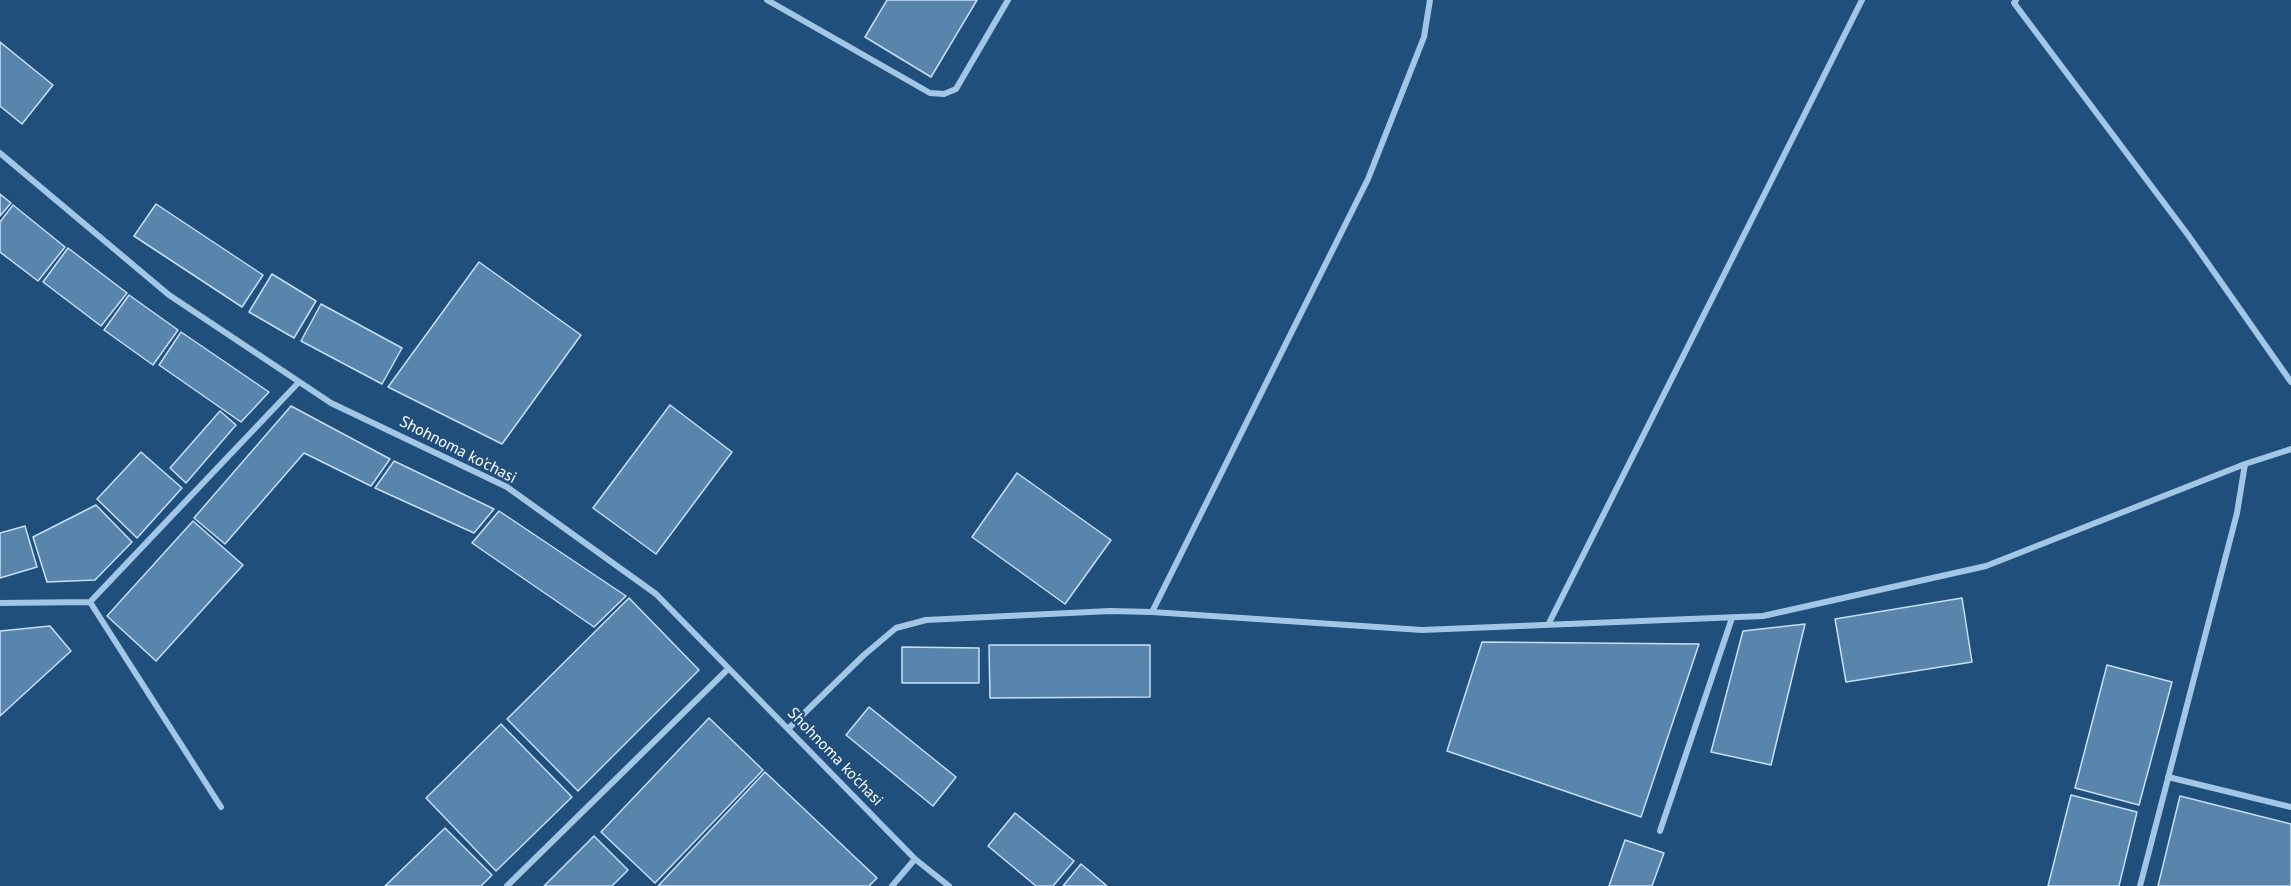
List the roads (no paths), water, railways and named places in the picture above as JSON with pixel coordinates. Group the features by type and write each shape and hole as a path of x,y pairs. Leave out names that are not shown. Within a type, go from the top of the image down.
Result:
{"street":[{"path":"767,0 930,93 944,94 956,89 1008,0"},
{"path":"1152,612 1368,179 1424,37 1430,0"},
{"path":"1548,625 1862,0"},
{"path":"2016,0 2014,3 2188,235 2291,382"},
{"name":"Shohnoma ko'chasi","path":"0,153 169,295 331,403 507,487 656,594 915,859 949,886"},
{"path":"0,603 90,602 299,382"},
{"path":"789,728 864,655 896,628 926,620 1110,611 1422,630 1763,616 1986,566 2245,464 2291,449"},
{"path":"2140,886 2238,513 2245,464"},
{"path":"90,602 221,807"},
{"path":"1660,831 1732,618"},
{"path":"507,886 728,669"},
{"path":"2168,777 2291,807"},
{"path":"892,886 915,859"}]}
